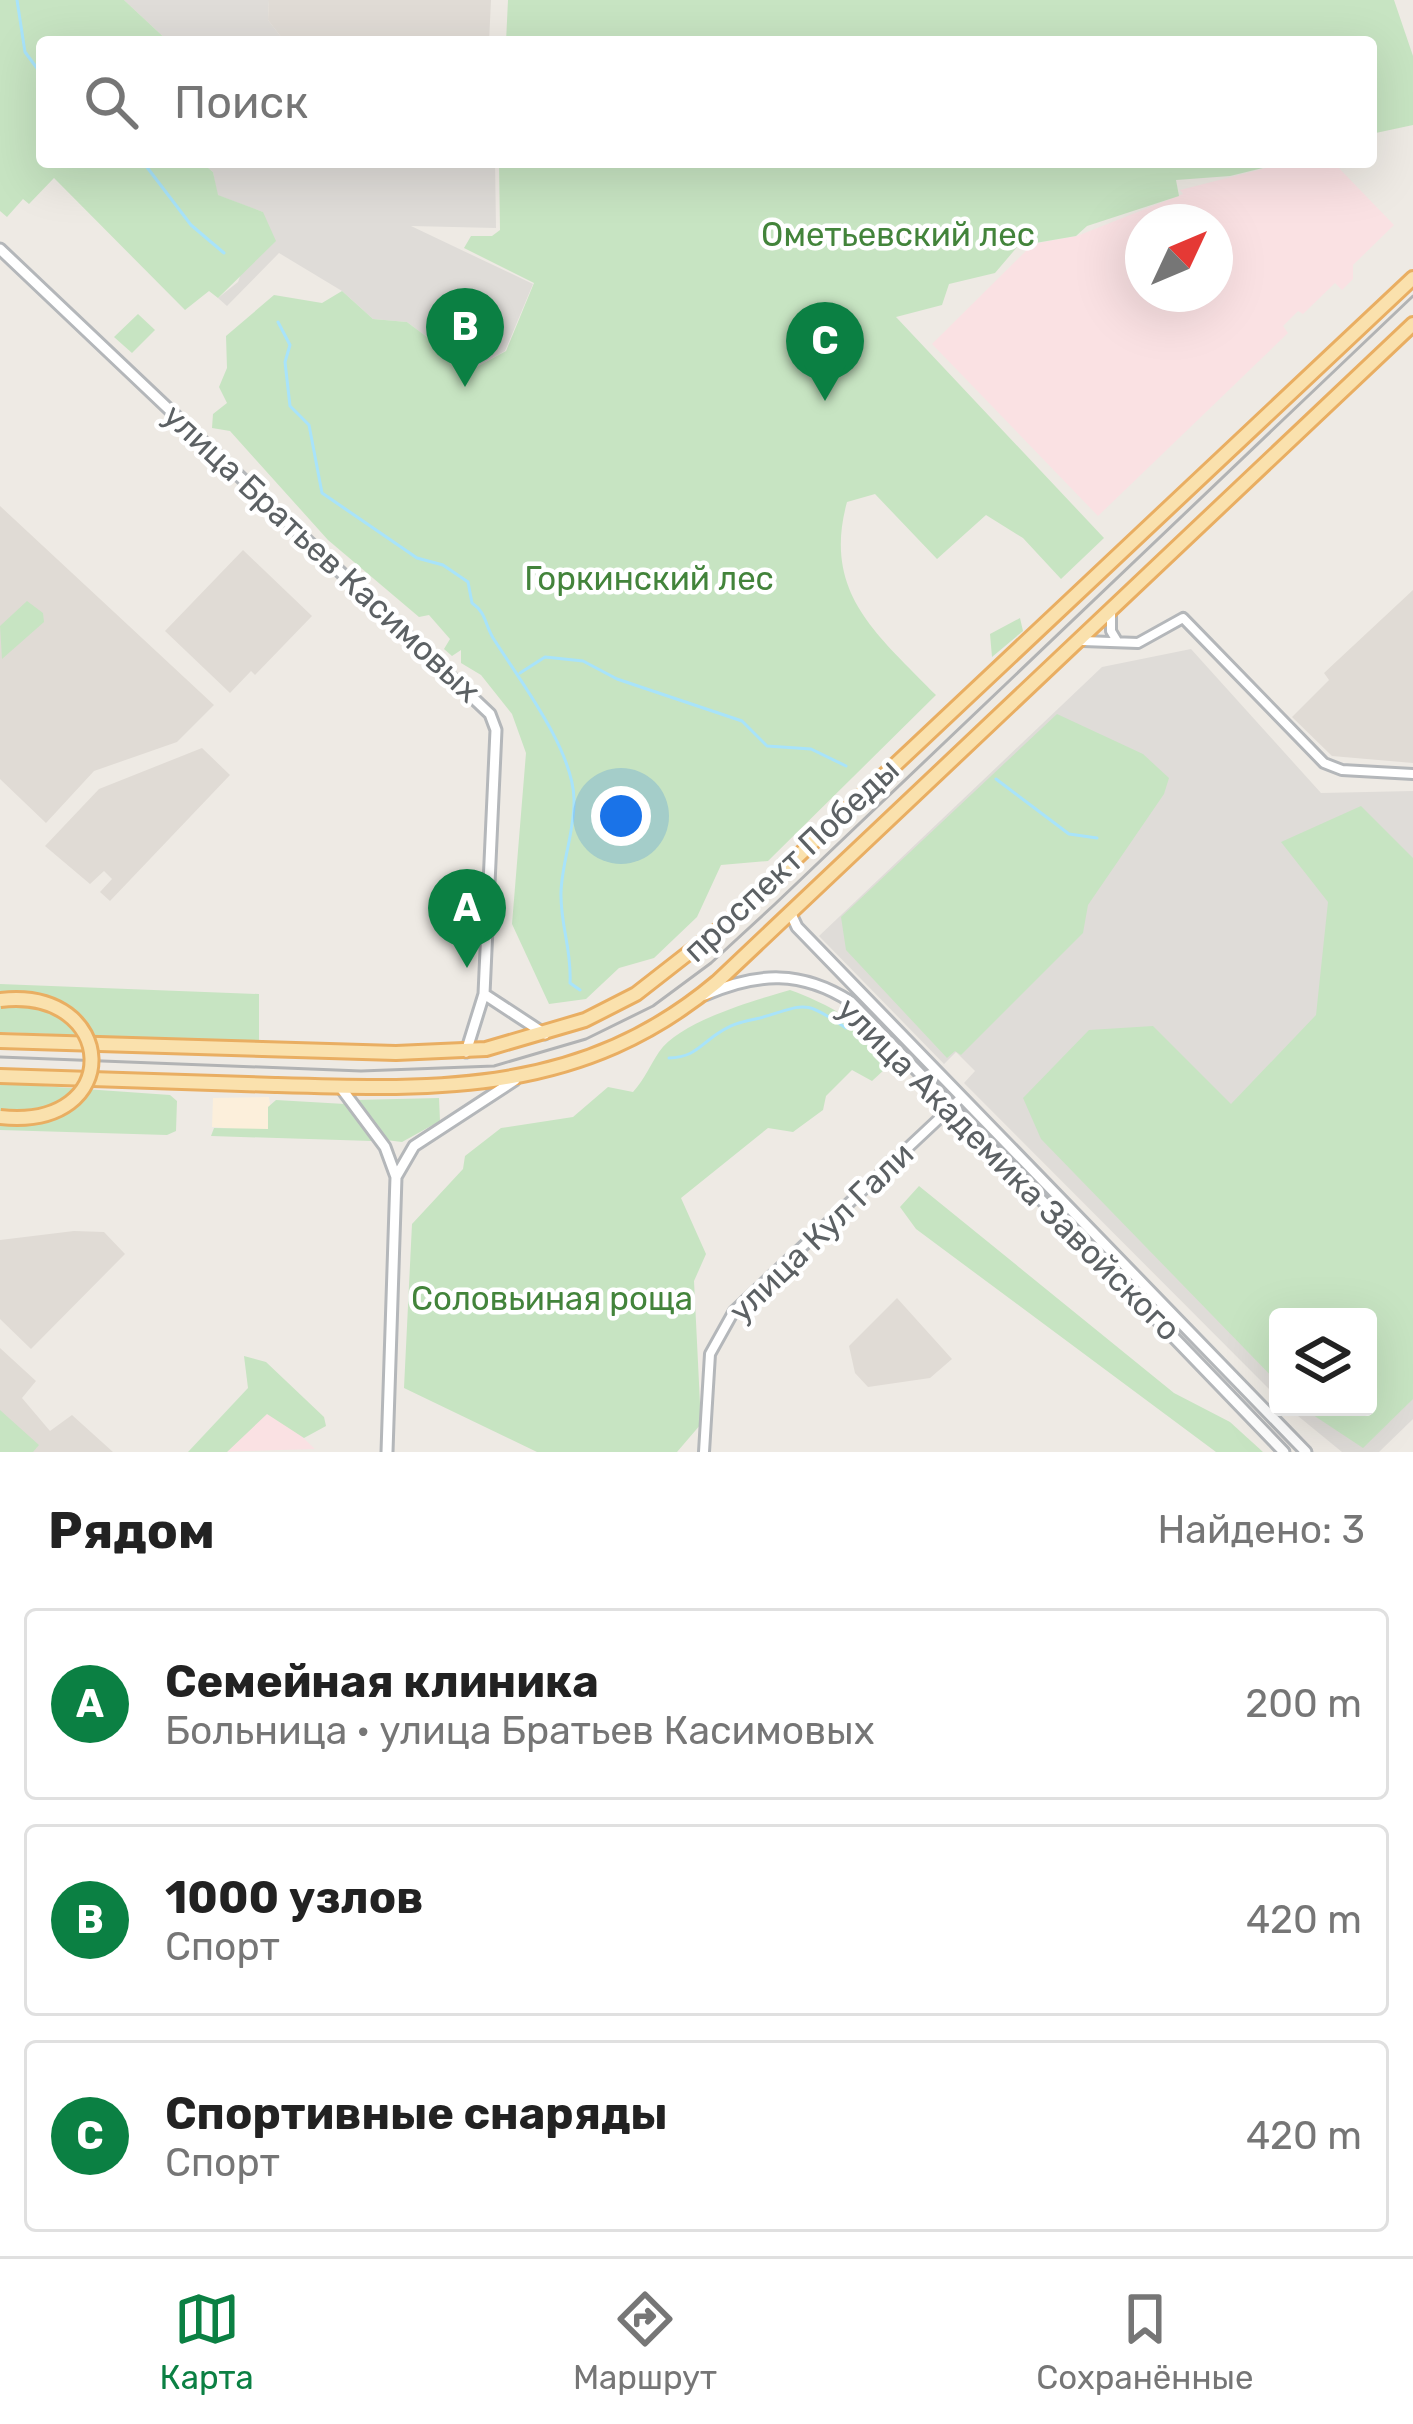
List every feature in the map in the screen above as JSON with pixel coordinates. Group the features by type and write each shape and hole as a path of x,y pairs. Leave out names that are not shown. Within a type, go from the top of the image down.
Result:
{"main road":[{"name":"проспект Победы","path":"0,1041 466,1052 545,1034 635,994 693,953 1413,278"},
{"name":"проспект Победы","path":"0,1076 412,1089 516,1079 595,1055 696,999 1413,324"},
{"path":"0,1000 36,1000 68,1012 87,1036 93,1067 80,1095 56,1114 35,1119 0,1117"}],"street":[{"name":"улица Братьев Касимовых","path":"0,249 490,714 496,730 484,994 466,1052"},
{"path":"1111,610 1109,625 1118,642"},
{"path":"1078,642 1152,640 1183,618 1324,763 1342,770 1413,774"},
{"name":"улица Академика Завойского","path":"790,912 797,927 956,1103 1284,1452"},
{"name":"улица Академика Завойского","path":"696,999 746,979 772,976 828,987 867,1015 1300,1450"},
{"path":"484,994 545,1034"},
{"path":"396,1177 414,1146 516,1079"},
{"path":"341,1088 385,1148 396,1177 387,1452"},
{"name":"улица Кул Гали","path":"704,1452 710,1354 734,1310 956,1103"}],"shaded area":[{"path":"124,0 269,0 268,20 280,36 163,36"},
{"path":"269,0 491,0 489,36 280,36 268,20"},
{"path":"208,168 495,168 496,228 411,226 533,284 505,351 471,370 407,322 373,319 342,291 279,253 227,306 218,298 238,282 263,212 217,195"},
{"path":"1266,168 1339,168 1394,225 1353,265 1353,279 1342,290 1335,283 1303,314 1298,311 1283,326 1288,333 1098,516 932,344 1033,244 1077,236 1125,217 1125,312 1233,312 1233,204 1158,204 1183,194 1180,190"},
{"path":"0,506 214,705 177,742 94,771 46,823 0,779"},
{"path":"243,550 312,616 255,675 251,671 230,693 165,631"},
{"path":"1413,590 1413,763 1332,756 1292,717 1329,680 1324,673"},
{"path":"1191,649 1321,793 1413,791 1413,1419 1379,1452 1342,1452 1298,1416 1377,1416 1377,1308 1269,1308 1269,1389 964,1083 975,1071 956,1052 944,1064 819,936 1102,667"},
{"path":"202,748 230,775 110,901 100,892 112,879 104,871 90,884 45,846 99,789"},
{"path":"269,1097 274,1132 212,1127 213,1098"},
{"path":"104,1232 125,1254 31,1349 0,1319 0,1240"},
{"path":"897,1298 952,1359 930,1378 868,1387 855,1373 849,1346"},
{"path":"0,1348 36,1381 22,1398 50,1431 72,1415 113,1452 0,1452"},
{"path":"263,1400 315,1449 213,1452"}],"green space":[{"path":"0,0 124,0 163,36 36,36 36,168 208,168 218,195 263,212 276,241 218,298 209,291 185,310 54,178 29,204 23,199 7,217 0,211"},
{"path":"508,0 1394,0 1413,56 1413,125 1377,133 1377,36 506,36"},
{"name":"Горкинский лес","path":"499,168 1263,168 1176,180 1179,196 1154,204 1125,204 1125,214 1087,226 1076,236 1018,246 995,273 949,284 942,305 896,317 1104,538 1061,579 1023,538 986,515 937,559 875,494 847,502 841,534 849,587 875,631 936,695 768,861 721,865 697,917 654,958 619,968 586,999 549,1004 512,924 526,753 512,714 481,675 461,663 461,650 452,656 444,649 450,639 429,615 419,617 328,540 230,431 212,428 213,414 227,403 219,387 227,368 226,336 274,295 322,303 342,291 373,319 407,322 471,370 506,351 534,283 464,248 471,236 492,236 500,230"},
{"path":"138,314 155,330 132,353 114,337"},
{"path":"27,601 43,613 44,622 2,659 0,626"},
{"path":"1020,618 1023,631 992,657 990,634"},
{"path":"1057,714 1143,754 1169,778 1164,794 1088,905 1083,933 961,1055 955,1051 947,1058 846,950 841,917"},
{"path":"1361,806 1413,858 1413,1399 1363,1448 1315,1416 1377,1416 1377,1308 1269,1308 1269,1374 1041,1139 1023,1098 1089,1030 1153,1026 1231,1104 1316,1015 1328,902 1281,842"},
{"path":"0,984 259,994 259,1042 0,1032"},
{"name":"Соловьиная роща","path":"790,990 849,1019 874,1041 885,1069 872,1081 852,1070 826,1096 823,1110 793,1132 768,1128 681,1198 706,1254 694,1281 701,1424 677,1452 537,1452 404,1388 412,1224 463,1169 465,1156 501,1128 573,1117 608,1087 633,1092 659,1052 684,1031 720,1013"},
{"path":"0,1083 170,1095 177,1101 176,1131 167,1135 0,1130"},
{"path":"439,1098 440,1121 402,1142 386,1140 355,1100"},
{"path":"276,1100 345,1104 372,1141 211,1136 214,1128 268,1129 268,1107"},
{"path":"919,1186 1174,1393 1230,1422 1263,1452 1216,1452 916,1229 900,1207"},
{"path":"244,1356 266,1362 324,1417 326,1426 304,1438 267,1414 227,1452 188,1452 248,1388"},
{"path":"0,1410 39,1445 33,1452 0,1452"}],"waterway":[{"path":"17,0 25,52 36,67"},
{"path":"148,168 191,225 224,253"},
{"path":"278,322 290,345 285,362 290,406 309,425 322,493 417,558 443,565 468,582 472,603 481,611 565,759 574,799 561,904 570,983 580,990"},
{"path":"520,673 545,657 583,661 617,679 742,721 767,746 811,749 846,766"},
{"path":"996,779 1069,834 1097,838"},
{"path":"669,1058 690,1053 733,1025 796,1008 812,1008 846,1028"}],"tram line":[{"path":"0,1057 361,1071 494,1066 586,1039 653,1006 711,963 774,905 1413,296"}],"place":[{"name":"1000 узлов","path":"465,387"},
{"name":"Спортивные снаряды","path":"825,401"},
{"name":"Семейная клиника","path":"467,968"}],"park label":[{"name":"Ометьевский лес","path":"898,234"}]}
